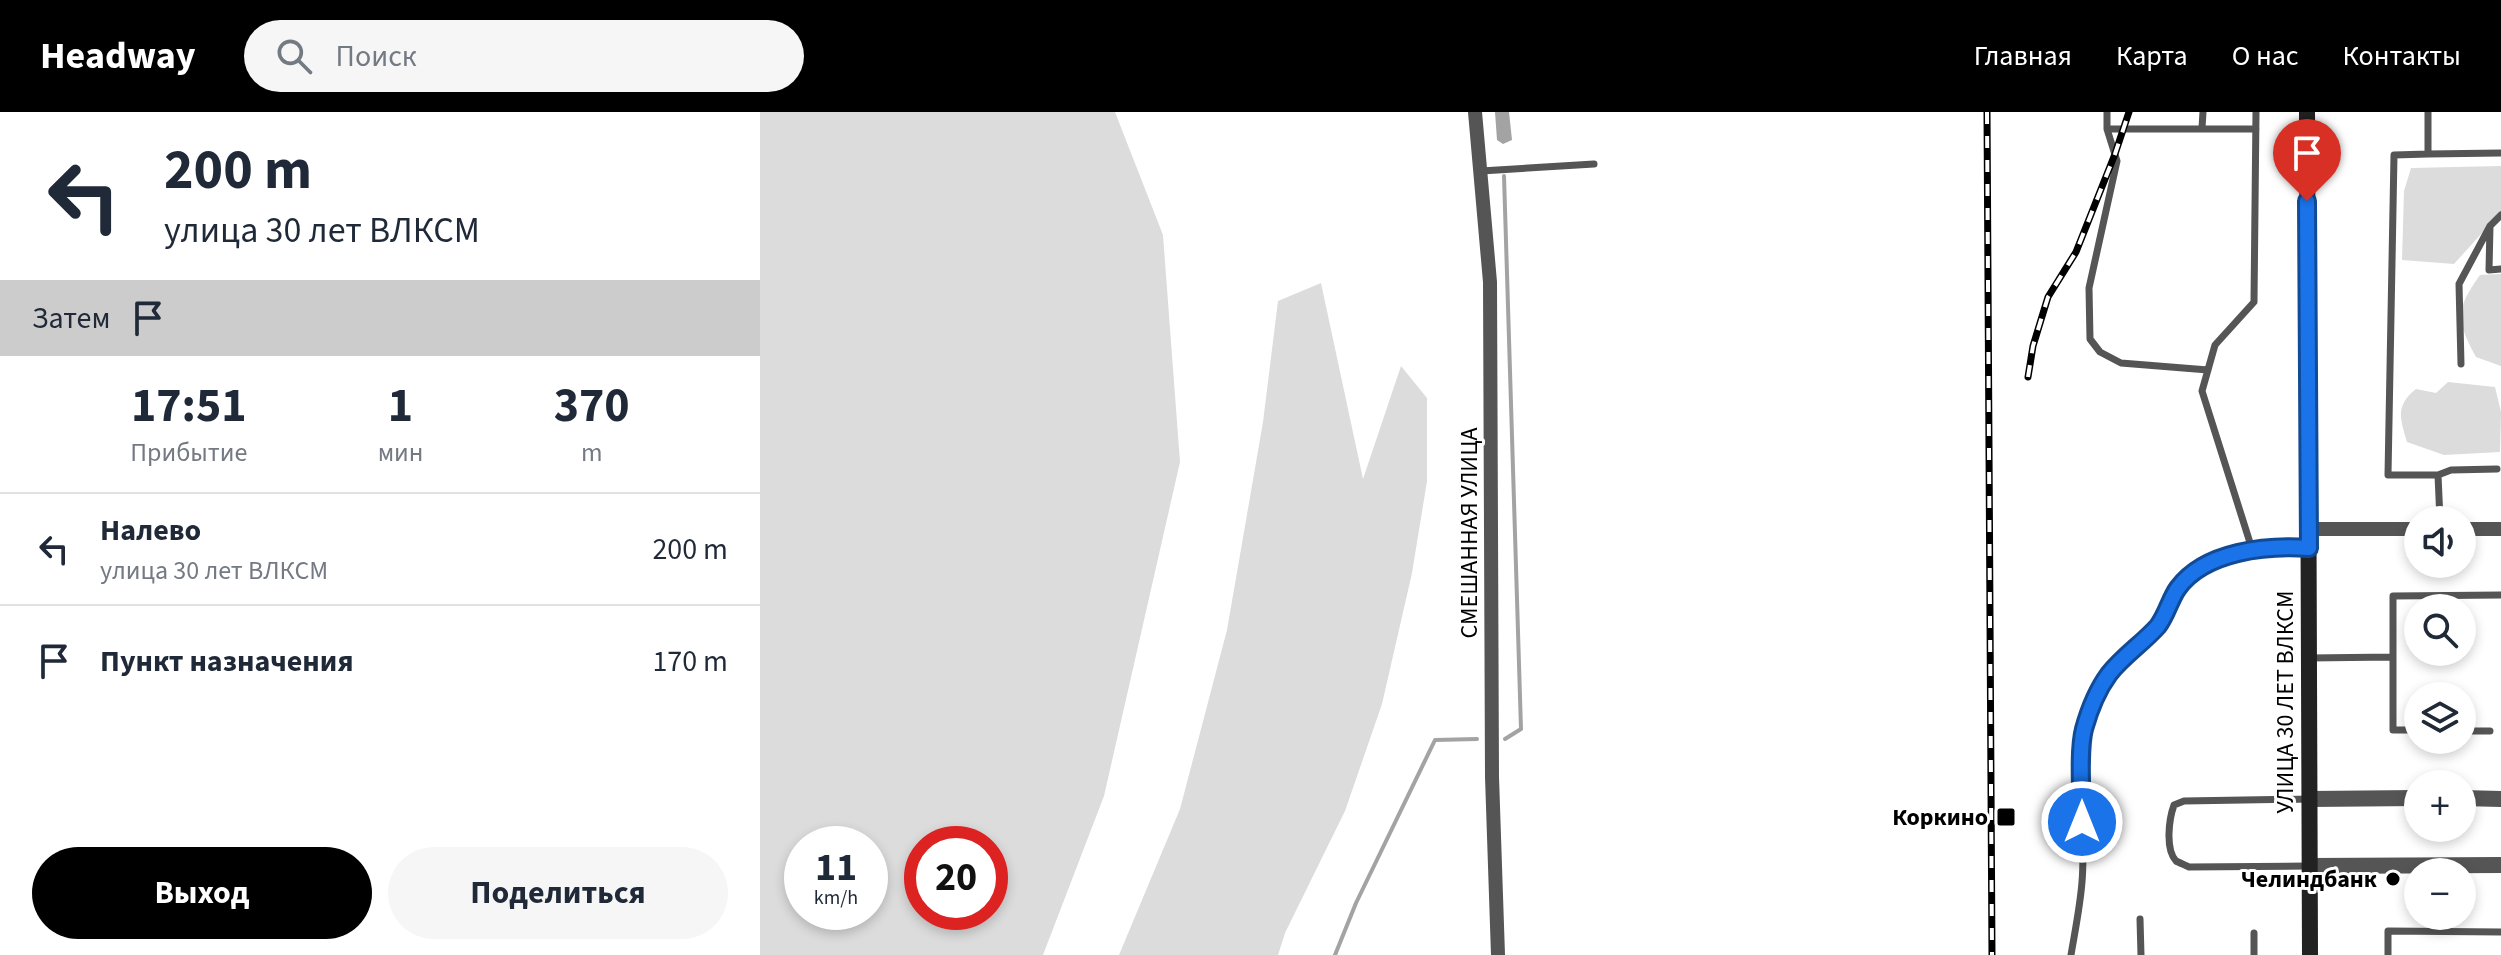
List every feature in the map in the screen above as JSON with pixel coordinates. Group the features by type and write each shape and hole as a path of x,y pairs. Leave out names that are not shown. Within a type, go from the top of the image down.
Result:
{"main road":[{"name":"УЛИЦА 30 ЛЕТ ВЛКСМ","path":"2307,112 2310,955"}],"street":[{"name":"СМЕШАННАЯ УЛИЦА","path":"1475,112 1490,282 1491,761 1498,955"},
{"path":"2309,529 2404,529"},
{"path":"2476,529 2501,529"},
{"path":"2310,799 2404,798"},
{"path":"2476,798 2501,799"},
{"path":"2310,866 2501,865"}],"lane":[{"path":"2107,112 2107,129 2117,161 2089,288 2090,339 2100,352 2121,363 2208,370"},
{"path":"2202,128 2203,112"},
{"path":"2252,549 2202,391 2215,345 2254,302 2256,112"},
{"path":"2428,112 2428,154"},
{"path":"2107,129 2256,129"},
{"path":"2497,469 2451,470 2438,475 2388,475 2394,155 2501,153"},
{"path":"1478,171 1594,164"},
{"path":"2461,364 2459,284 2490,226 2501,215"},
{"path":"2490,226 2489,270 2501,269"},
{"path":"2438,475 2439,506"},
{"path":"2071,955 2082,881 2083,732 2093,703 2109,674 2157,626 2176,590 2189,577 2218,561 2252,549 2309,548"},
{"path":"2404,730 2393,730 2393,596 2501,595"},
{"path":"2309,658 2393,657"},
{"path":"2476,731 2490,731"},
{"path":"2310,799 2184,801 2174,805 2170,817 2171,850 2177,861 2189,867 2310,866"},
{"path":"2140,919 2141,955"},
{"path":"2388,955 2388,931 2501,932"},
{"path":"2254,933 2254,955"}],"shaded area":[{"path":"760,112 1115,112 1163,235 1180,462 1104,796 1043,955 760,955"},
{"path":"1495,112 1509,112 1512,140 1503,144 1497,140"},
{"path":"2501,166 2501,212 2454,264 2402,260 2404,191 2411,168"},
{"path":"2501,274 2501,366 2476,357 2465,334 2461,315 2466,297 2480,275"},
{"path":"1321,283 1363,479 1401,366 1427,398 1427,481 1412,573 1382,704 1345,811 1285,933 1278,955 1119,955 1180,809 1227,630 1263,422 1278,301"},
{"path":"2448,382 2495,387 2501,412 2500,452 2444,455 2407,442 2401,413 2409,395 2416,389 2436,393"}],"waterway":[{"path":"1504,176 1521,729 1505,739"},
{"path":"1335,955 1356,903 1435,740 1477,739"}],"railway":[{"path":"1987,112 1992,955"},
{"path":"2028,377 2033,346 2048,297 2076,252 2129,112"}],"place":[{"name":"Коркино","path":"2006,817"},
{"name":"Челиндбанк","path":"2393,879"}],"route":[{"path":"2082,822 2083,732 2093,703 2109,674 2157,626 2176,590 2202,568 2252,549 2281,546 2309,548 2307,201"}]}
